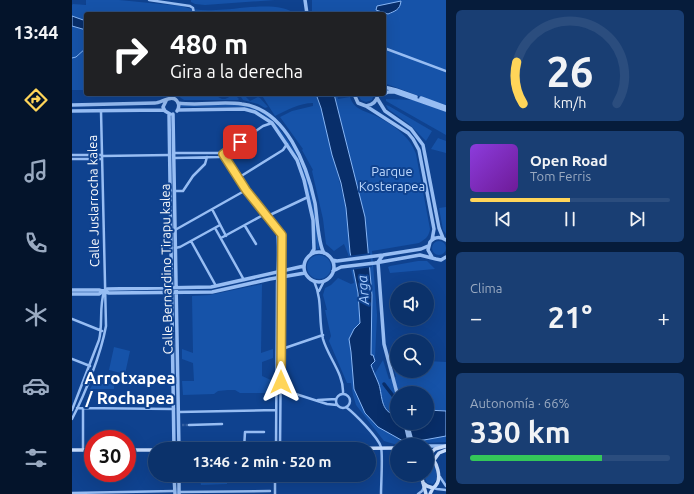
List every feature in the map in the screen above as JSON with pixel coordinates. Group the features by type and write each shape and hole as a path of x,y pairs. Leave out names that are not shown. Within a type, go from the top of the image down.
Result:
{"main road":[{"path":"434,450 446,446"},
{"path":"376,448 390,448"},
{"path":"72,450 83,450"},
{"path":"136,450 148,450"},
{"path":"430,494 433,488 438,484 440,478 434,460 439,453 446,450"},
{"path":"423,482 426,494"},
{"path":"424,485 433,488"}],"street":[{"path":"149,0 187,5 193,8 194,12"},
{"path":"305,0 307,12"},
{"path":"386,49 446,72"},
{"path":"386,88 446,108"},
{"path":"386,93 395,92 446,108"},
{"path":"72,105 155,104 166,100 171,96 178,103 242,104 254,106 265,112 275,119 297,150 308,174 318,219 321,249 333,263 333,271 329,278 324,281 314,281 305,273 305,261 314,249 315,241 313,220 301,168 287,144 272,123 255,112 244,109 178,110 171,114 164,110 72,111"},
{"path":"332,260 344,260 421,249 428,246 432,240 434,229 420,150 408,133 366,106 358,103 355,96"},
{"path":"366,106 371,105 378,96 385,111 411,129 423,145 439,228 445,239"},
{"path":"164,110 163,105 166,100"},
{"path":"178,103 178,110"},
{"name":"Calle Juslarrocha kalea","path":"72,419 104,339 106,326 101,110"},
{"name":"Calle Bernardino Tirapu kalea","path":"171,114 174,290 174,442"},
{"path":"172,155 219,157 264,126 272,123"},
{"path":"238,178 283,150 287,144"},
{"path":"72,155 223,154"},
{"path":"223,154 246,190 282,235 280,272 277,278 281,389 280,442"},
{"name":"Calle Bernardino Tirapu kalea","path":"172,155 175,230 174,290 179,412 181,425 180,442"},
{"path":"72,159 102,156"},
{"path":"174,191 183,191 193,176 205,164 207,157"},
{"path":"175,230 246,190"},
{"path":"268,218 272,214 308,198"},
{"path":"212,209 226,236"},
{"path":"221,238 265,214"},
{"path":"175,248 180,248 220,225"},
{"path":"245,226 256,244"},
{"path":"215,228 244,280"},
{"path":"432,240 439,237 445,239"},
{"path":"191,241 216,286"},
{"path":"428,246 430,254 433,258"},
{"path":"311,254 320,252 324,253"},
{"path":"333,271 345,267 376,263 422,254 441,260 446,257"},
{"path":"383,255 376,263 384,344 395,386"},
{"path":"174,290 216,286 304,266"},
{"path":"276,442 282,277 280,272"},
{"path":"72,294 99,294 107,289 212,292 305,273"},
{"path":"314,281 319,292 323,335 342,382 343,394"},
{"path":"319,292 324,281"},
{"path":"72,290 104,291"},
{"name":"Calle Juslarrocha kalea","path":"72,410 100,340 102,331 102,297 104,291"},
{"path":"72,319 102,331"},
{"path":"279,350 323,335"},
{"path":"72,359 90,366"},
{"path":"277,388 326,404 337,405 340,408 346,407 349,404 350,399 347,395 343,394 338,395 336,398 317,400"},
{"path":"336,398 337,405"},
{"path":"346,407 378,441 382,448 381,494"},
{"path":"77,408 174,409"},
{"path":"83,409 83,450"},
{"path":"179,412 276,410"},
{"path":"189,425 222,424"},
{"path":"408,430 410,438"},
{"path":"244,442 245,432 264,432"},
{"path":"434,446 446,446"},
{"path":"440,478 446,486"},
{"path":"72,493 175,493 174,482"},
{"path":"179,482 179,493 270,491"},
{"path":"275,482 275,494"},
{"path":"418,494 422,491 424,485"},
{"path":"433,488 446,490"}],"green space":[{"path":"86,0 119,0 181,6 203,10 278,7 292,12 84,12 84,20 72,16 73,4 86,5"},
{"path":"191,0 275,0 205,5 195,4 191,2"},
{"path":"312,0 446,0 446,106 386,84 386,12 312,12"},
{"path":"72,26 84,29 84,90 72,90"},
{"path":"178,96 217,96 225,99 236,96 239,99 238,100 184,100"},
{"path":"240,96 245,96 250,101 258,97 268,107 265,108 258,104 243,100"},
{"path":"262,96 317,96 321,108 346,208 350,252 358,293 360,323 354,329 349,339 353,367 353,381 365,412 390,420 390,430 418,430 439,437 446,436 446,442 434,443 434,438 390,438 390,443 384,441 356,405 351,383 347,383 329,341 331,336 323,295 325,288 331,285 338,278 351,284 354,283 348,254 344,244 334,251 326,244 323,219 313,170 302,150 303,149 280,117 292,111 313,106 313,103 308,103 289,109 275,116"},
{"name":"Parque Kosterapea","path":"334,96 337,96 338,99 350,97 354,105 388,123 405,136 416,154 430,229 427,237 419,243 372,251 377,315 375,358 371,355 372,295 365,217"},
{"path":"358,96 373,96 372,100 366,102 361,100"},
{"path":"386,99 413,100 446,111 446,135 386,101"},
{"path":"181,105 239,105 255,109 267,116 273,121 295,152 306,178 314,206 319,249 317,249 314,219 304,175 297,157 274,123 260,112 244,107 181,107"},
{"path":"386,105 432,131 426,141 409,124 388,109"},
{"path":"438,138 446,141 446,153 431,149"},
{"path":"446,207 446,234 443,230 439,208"},
{"path":"439,241 444,243 446,248 444,253 439,255 434,253 432,248 434,243"},
{"path":"319,255 324,256 330,262 330,272 324,278 319,279 314,278 308,272 307,267 308,262 314,256"},
{"path":"418,261 427,261 435,269 390,273 388,267 390,266"},
{"path":"262,284 261,353 273,349 273,358 262,362 262,376 273,381 273,393 240,393 235,390 228,390 218,391 214,394 183,395 182,381 194,381 193,363 182,359 182,349 193,353 192,296 210,295"},
{"path":"114,347 130,351 125,374 109,370"},
{"path":"383,360 389,379 434,378 434,361 446,362 446,411 434,410 434,386 390,386 390,412 386,409 381,398 379,384 374,375"},
{"path":"93,384 114,384 114,389 90,389"},
{"path":"434,466 436,470 436,480 433,484 427,483 434,482"},
{"path":"200,482 227,482 227,484 201,485"}],"water":[{"path":"401,1 395,11 388,14 386,12 376,10 377,6"},
{"path":"72,16 84,20 84,29 72,26"},
{"name":"Arga","path":"317,96 335,96 365,217 372,295 371,355 373,355 375,361 371,365 380,386 384,407 390,412 390,430 434,430 434,410 446,411 446,436 434,438 398,438 378,427 365,413 354,389 349,339 354,329 360,323 358,293 350,252 346,208 341,183"}],"pier":[{"path":"370,253 372,267 351,270 348,256"}],"waterway":[{"path":"72,58 76,57 84,50"},
{"path":"384,384 390,392"}],"tunnel":[{"path":"182,425 189,425"}],"district":[{"name":"Arrotxapea / Rochapea","path":"130,387"}],"route":[{"path":"240,142 223,154 246,190 282,235 281,382"}]}
